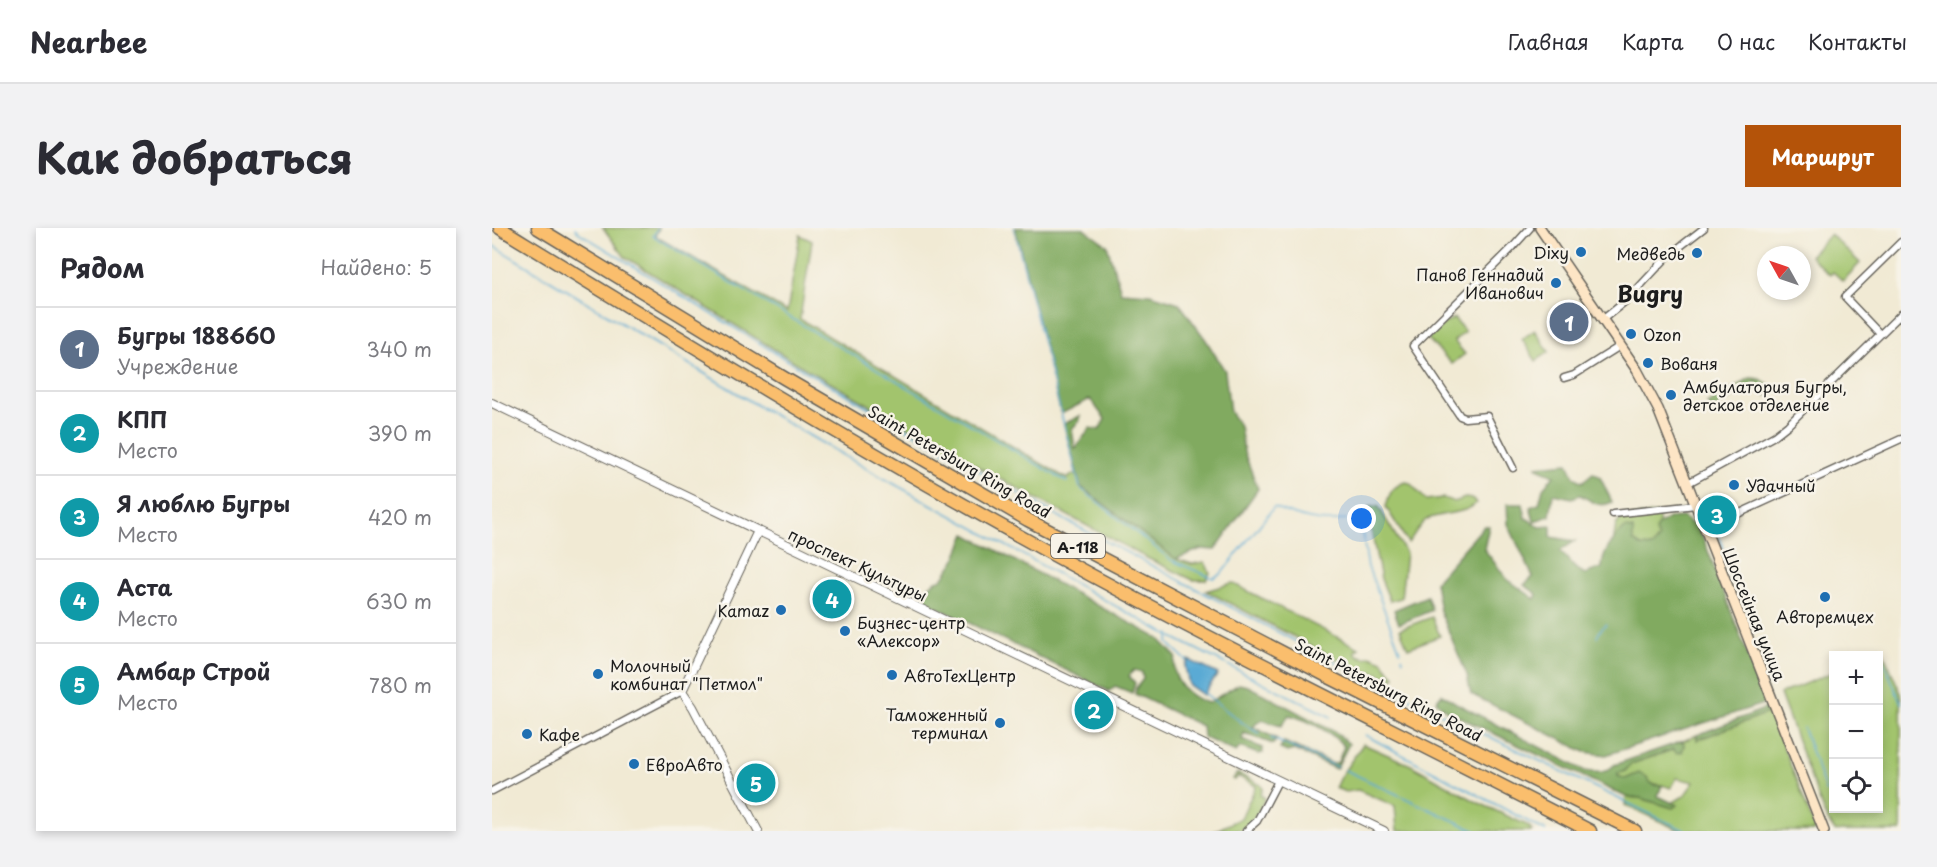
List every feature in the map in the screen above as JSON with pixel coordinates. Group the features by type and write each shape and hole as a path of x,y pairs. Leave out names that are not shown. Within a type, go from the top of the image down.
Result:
{"highway":[{"name":"А-118","path":"500,228 834,432 1019,536 1590,831"},
{"name":"Saint Petersburg Ring Road","path":"538,228 773,372 1028,520 1331,678 1635,831"}],"main road":[{"name":"Шоссейная улица","path":"1540,228 1650,391 1659,409 1824,831"}],"street":[{"path":"1513,468 1487,416 1465,418 1460,416 1413,346 1512,249 1530,228"},
{"path":"1602,320 1627,300 1668,256 1704,228"},
{"path":"1880,334 1845,297 1901,242"},
{"path":"1688,483 1774,436 1788,425 1901,315"},
{"path":"1564,378 1574,375 1620,346"},
{"name":"проспект Культуры","path":"492,403 1384,831"},
{"path":"1705,529 1901,439"},
{"path":"1613,514 1696,505"},
{"path":"492,791 682,691 758,531"},
{"path":"682,691 693,707 758,831"},
{"path":"1246,831 1253,829 1278,781"}],"green space":[{"path":"603,228 659,228 655,236 787,312 800,235 812,241 800,319 1067,479 1073,474 1078,477 1080,486 1176,559 1192,564 1205,562 1210,573 1206,580 1193,580 1145,557 991,474 806,369 625,257"},
{"path":"1015,228 1083,228 1107,245 1121,292 1150,294 1179,303 1206,340 1225,371 1230,412 1240,426 1244,452 1258,489 1215,550 1201,549 1176,559 1080,486 1064,424 1080,416 1080,420 1072,429 1075,449 1090,428 1099,430 1105,419 1090,399 1061,414"},
{"path":"1830,234 1860,263 1843,281 1833,272 1830,275 1811,255"},
{"path":"1454,318 1465,332 1454,341 1465,354 1452,364 1428,339 1441,325"},
{"path":"1535,330 1549,352 1536,361 1522,339"},
{"path":"1750,378 1759,379 1767,384 1770,390 1767,396 1756,382 1712,410 1707,404"},
{"path":"1568,463 1574,476 1582,482 1593,473 1600,477 1612,502 1603,505 1580,495 1572,498 1553,494 1550,516 1534,521 1530,507 1539,504 1543,488 1554,475 1537,466"},
{"path":"1405,482 1410,483 1426,500 1443,498 1455,502 1465,498 1473,499 1476,503 1466,510 1426,520 1408,543 1386,507 1392,491"},
{"path":"1507,504 1523,504 1526,518 1540,527 1551,526 1551,537 1575,541 1560,551 1575,568 1585,574 1602,568 1609,546 1625,528 1633,529 1633,541 1641,546 1652,547 1659,539 1655,531 1658,525 1669,518 1683,517 1700,530 1765,700 1763,704 1606,755 1585,752 1471,694 1467,675 1440,611 1435,582 1484,526 1489,526 1484,549 1507,579 1535,599 1537,594 1524,585 1533,577 1508,524"},
{"path":"1378,506 1406,553 1401,598 1390,601 1381,579 1367,510 1369,507"},
{"path":"1659,513 1659,539 1652,547 1641,546 1633,541 1613,543 1616,525 1622,518"},
{"path":"966,534 1158,638 1176,657 1175,673 1180,683 1198,699 1208,703 1239,684 1248,686 1337,733 1349,744 1336,769 1294,750 1287,752 1280,749 1284,742 1333,764 1338,762 1344,746 1325,731 1304,720 1289,715 1281,726 1262,720 1253,727 1277,739 1273,744 1244,733 1242,739 1262,748 1263,753 1258,754 1240,747 1236,752 1203,737 1202,726 1135,694 1136,688 1143,679 1142,672 1134,670 1129,676 1135,683 1132,693 1115,686 1109,691 918,598 934,582 942,579 954,562"},
{"path":"1232,583 1359,648 1355,651 1357,655 1365,658 1370,656 1383,661 1395,676 1392,679 1377,673 1360,671 1206,591"},
{"path":"1427,596 1432,610 1399,624 1394,610"},
{"path":"1432,617 1440,636 1408,648 1400,629"},
{"path":"1883,652 1901,694 1901,831 1835,831 1825,816 1780,694 1829,674 1829,813 1883,813"},
{"path":"1442,694 1585,771 1604,771 1614,765 1683,741 1682,752 1676,753 1674,749 1631,764 1625,771 1618,773 1618,776 1625,779 1639,773 1653,784 1662,785 1658,796 1677,805 1673,808 1640,798 1626,797 1447,711 1436,701"},
{"path":"1767,708 1770,712 1697,740 1697,735"},
{"path":"1770,712 1816,831 1681,831 1625,805 1626,797 1640,798 1673,808 1676,805 1672,803 1684,796 1694,782 1677,778 1671,788 1618,776 1618,773 1625,771 1631,764 1684,746 1683,741 1697,735 1697,740"},
{"path":"1363,744 1411,765 1477,802 1529,826 1532,831 1397,831 1395,806 1358,790 1346,792 1335,788"},
{"path":"1237,773 1261,785 1263,789 1260,795 1265,798 1256,816 1241,830 1215,831 1241,818 1256,786 1238,776 1235,780 1233,779"}],"water":[{"path":"1189,660 1218,674 1203,695 1189,685 1185,666"}],"waterway":[{"path":"575,228 578,232 805,371 1065,520 1358,674"},
{"path":"658,228 653,236 1067,482"},
{"path":"1014,228 1080,488 1171,560 1213,578 1221,574 1274,507 1300,517 1319,521 1346,519"},
{"path":"492,245 867,469 1170,636 1331,717"},
{"path":"1359,515 1368,567 1400,651"},
{"path":"1719,537 1745,606"},
{"path":"1597,637 1606,624"},
{"path":"1170,634 1168,643 1187,661"},
{"path":"1883,660 1901,703"},
{"path":"1384,686 1686,831"},
{"path":"1203,692 1260,734"},
{"path":"1803,728 1826,792"},
{"path":"1365,735 1546,831"},
{"path":"1271,738 1337,767"},
{"path":"1345,770 1476,831"}],"place":[{"name":"Dixy","path":"1581,252"},
{"name":"Медведь","path":"1697,253"},
{"name":"Панов Геннадий Иванович","path":"1556,283"},
{"name":"Бугры 188660","path":"1569,322"},
{"name":"Ozon","path":"1631,334"},
{"name":"Вованя","path":"1648,363"},
{"name":"Амбулатория Бугры, детское отделение","path":"1671,395"},
{"name":"Удачный","path":"1734,485"},
{"name":"Я люблю Бугры","path":"1717,515"},
{"name":"Авторемцех","path":"1825,597"},
{"name":"Аста","path":"832,599"},
{"name":"Kamaz","path":"781,610"},
{"name":"Бизнес-центр «Алексор»","path":"845,631"},
{"name":"Молочный комбинат \"Петмол\"","path":"598,674"},
{"name":"АвтоТехЦентр","path":"892,675"},
{"name":"КПП","path":"1094,710"},
{"name":"Таможенный терминал","path":"1000,723"},
{"name":"Кафе","path":"527,734"},
{"name":"ЕвроАвто","path":"634,764"},
{"name":"Амбар Строй","path":"756,783"}],"district":[{"name":"Bugry","path":"1650,292"}]}
